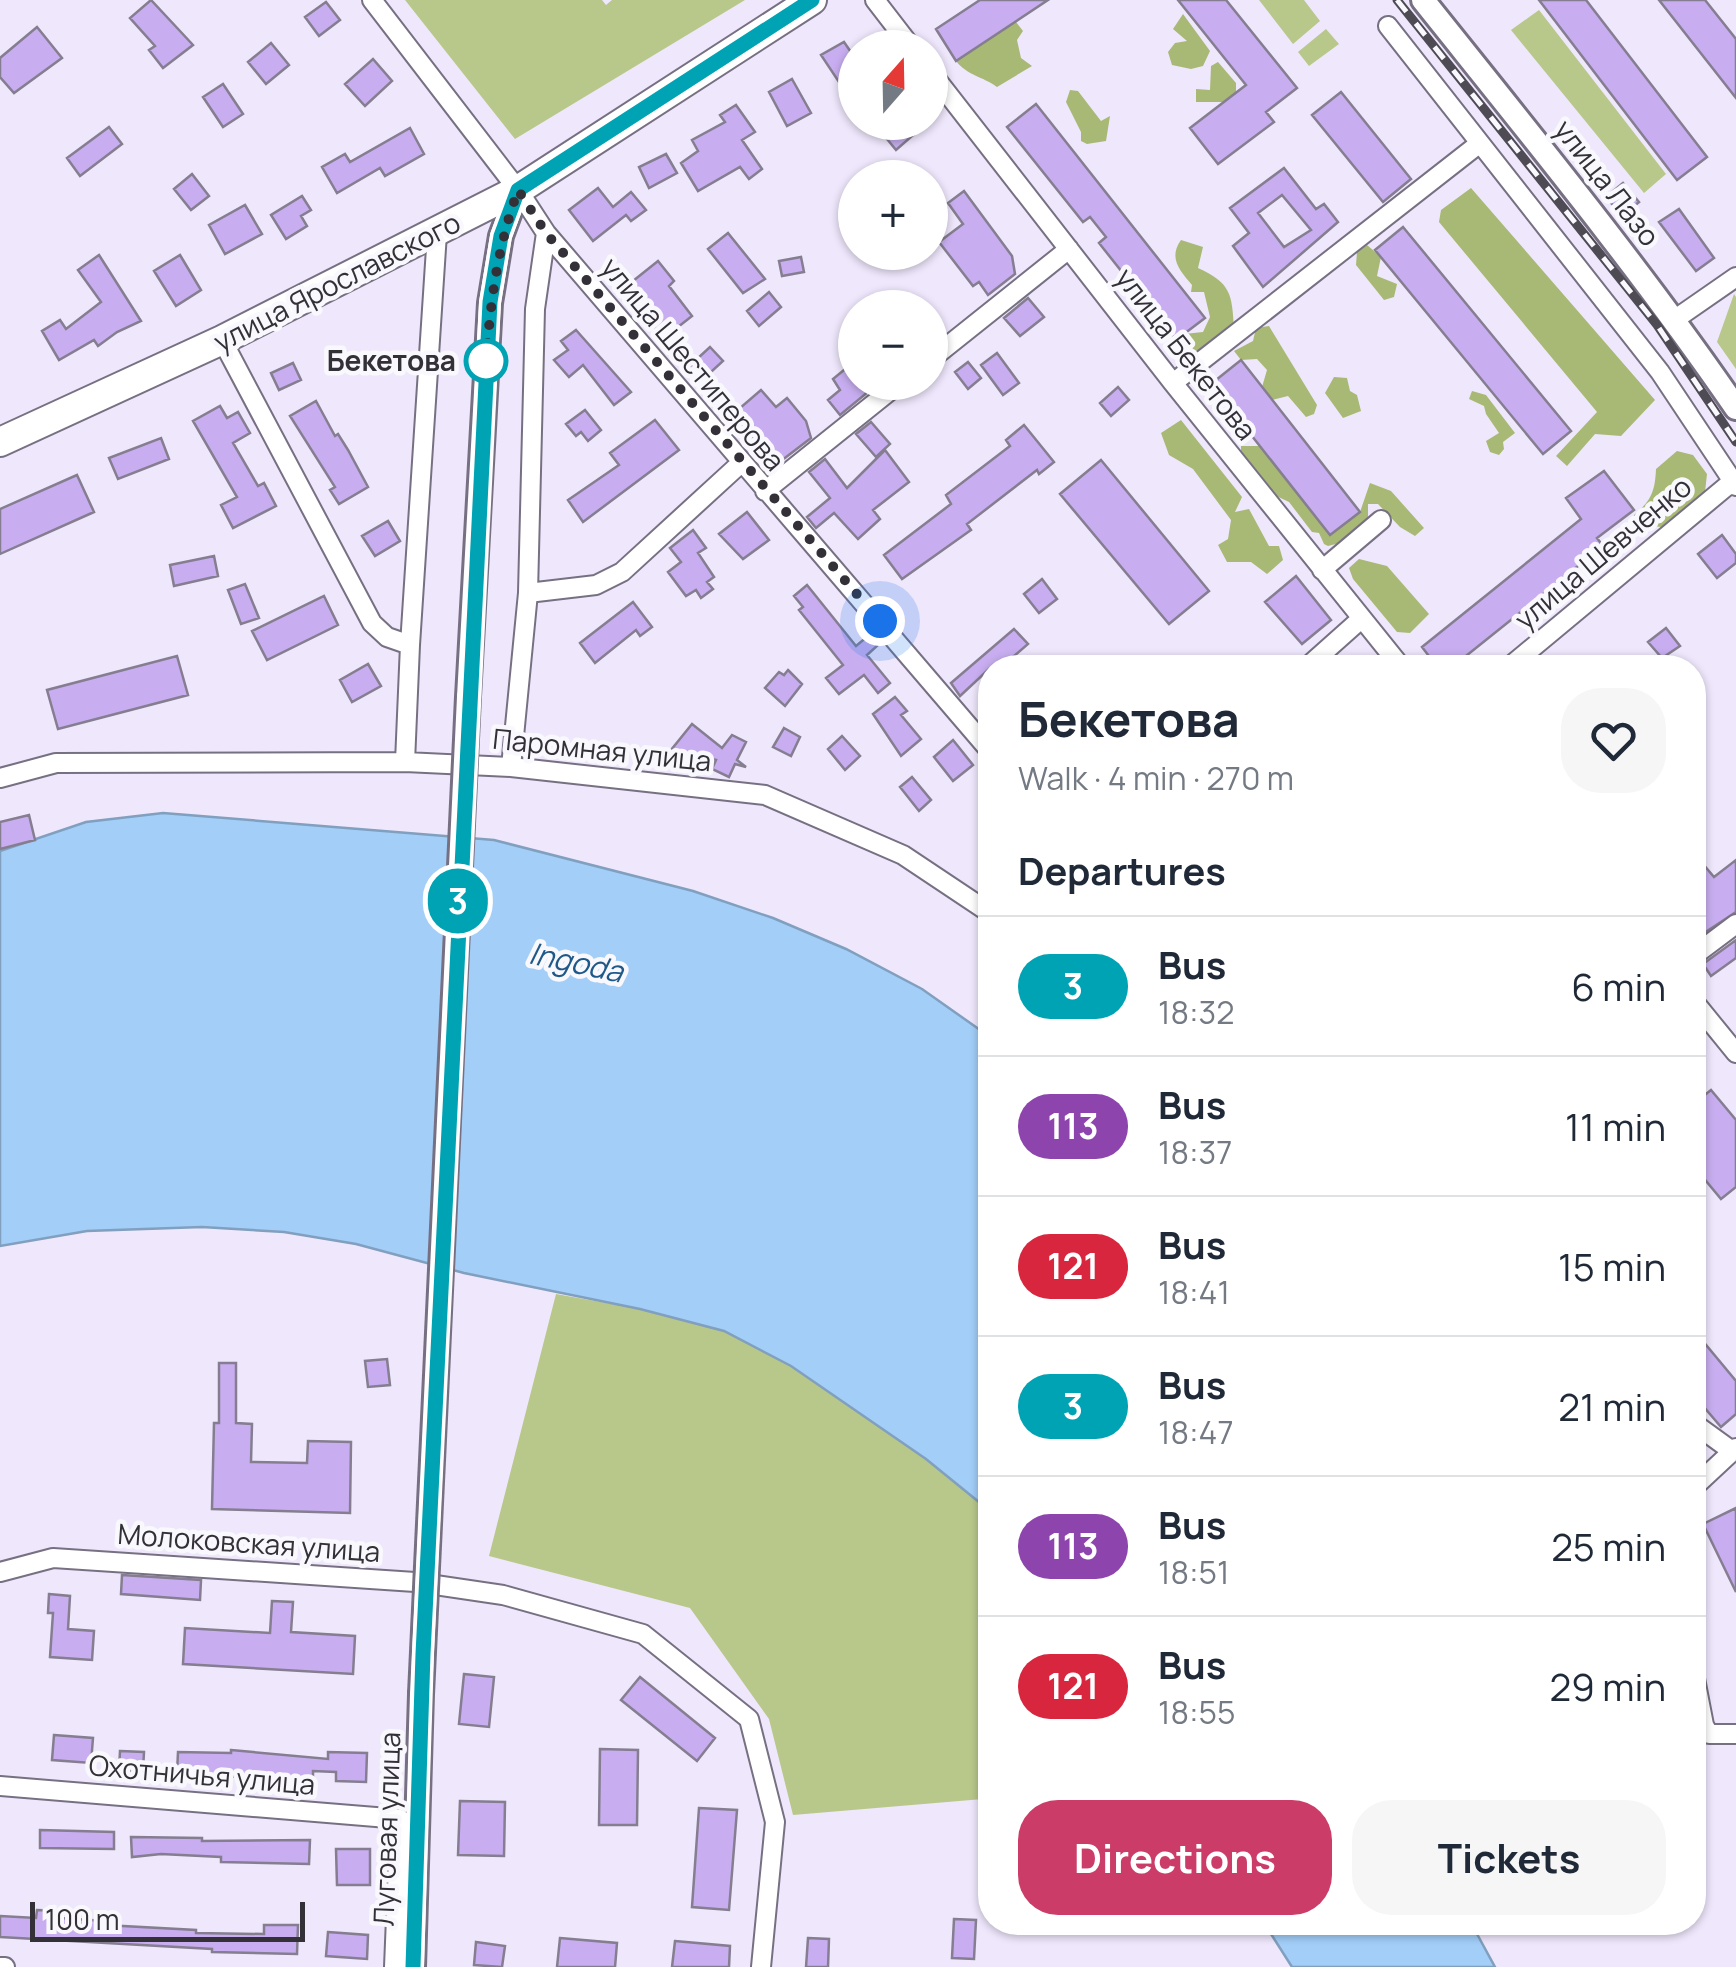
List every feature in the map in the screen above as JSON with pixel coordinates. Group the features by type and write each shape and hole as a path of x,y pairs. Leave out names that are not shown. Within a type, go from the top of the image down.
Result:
{"main road":[{"name":"улица Ярославского","path":"0,442 222,340 518,190 812,0"}],"street":[{"name":"улица Шестиперова","path":"372,0 518,190 546,233 978,736"},
{"path":"874,0 898,30"},
{"name":"улица Лазо","path":"1423,0 1674,320 1736,408"},
{"path":"1388,26 1660,372 1734,484"},
{"name":"улица Бекетова","path":"948,94 1391,655"},
{"path":"1173,383 1480,143"},
{"name":"Луговая улица","path":"413,1967 421,1694 490,302 501,236 518,190"},
{"path":"405,762 438,232"},
{"path":"511,767 528,592 535,309 546,233"},
{"path":"948,346 1069,250"},
{"path":"1674,320 1736,277"},
{"path":"222,340 372,623 386,638 410,645"},
{"path":"765,491 879,400"},
{"path":"528,592 596,584 622,572 741,463"},
{"name":"улица Шевченко","path":"1524,655 1734,484"},
{"path":"1322,570 1380,520"},
{"path":"1321,655 1361,619"},
{"name":"Паромная улица","path":"0,778 56,763 405,762 511,767 765,795 902,854 978,905"},
{"path":"1706,946 1736,924"},
{"path":"1706,1016 1736,1053"},
{"path":"1706,1431 1734,1449 1706,1476"},
{"name":"Молоковская улица","path":"0,1572 53,1558 415,1582 503,1595 643,1634 749,1719 776,1822 761,1967"},
{"path":"1706,1729 1709,1734 1736,1734"},
{"name":"Охотничья улица","path":"0,1786 400,1819 394,1967"}],"green space":[{"path":"405,0 602,0 606,5 612,0 745,0 515,139"},
{"path":"1259,0 1304,0 1320,21 1293,44"},
{"path":"1539,10 1666,174 1644,193 1511,30"},
{"path":"1183,14 1210,51 1203,66 1191,69 1172,65 1168,52 1175,43 1187,41 1173,29"},
{"path":"1016,22 1023,31 1017,40 1021,58 1032,66 997,87 956,61"},
{"path":"1326,29 1339,44 1309,66 1298,52"},
{"path":"1218,62 1236,83 1236,93 1225,102 1196,102 1196,89 1210,90 1211,66"},
{"path":"1070,90 1078,91 1101,121 1110,116 1106,141 1081,141 1081,132 1066,102"},
{"path":"1471,188 1655,400 1621,436 1595,434 1567,466 1556,456 1597,412 1439,222 1441,210"},
{"path":"1181,240 1203,247 1198,268 1228,291 1234,328 1218,347 1194,351 1184,334 1203,332 1210,317 1204,292 1191,292 1192,285 1177,264"},
{"path":"1367,245 1381,257 1377,276 1397,284 1394,297 1384,300 1356,265 1357,252"},
{"path":"1734,294 1736,297 1736,369 1717,342"},
{"path":"1269,326 1317,405 1314,414 1306,417 1288,396 1272,400 1262,387 1267,370 1257,359 1241,360 1234,351 1253,341 1256,328"},
{"path":"1334,377 1347,378 1361,411 1343,418 1325,393"},
{"path":"1472,391 1486,395 1515,433 1503,442 1504,449 1499,455 1490,452 1486,441 1499,433 1484,406 1469,399"},
{"path":"1181,420 1242,497 1235,512 1249,509 1269,546 1279,546 1283,560 1267,574 1251,562 1227,562 1218,545 1228,539 1231,520 1193,469 1169,455 1161,433"},
{"path":"1241,446 1260,446 1330,535 1360,512 1370,483 1391,491 1424,528 1415,536 1400,527 1378,504 1368,504 1368,523 1357,528 1351,540 1328,546 1289,502 1268,492 1241,453"},
{"path":"1677,451 1693,455 1707,474 1705,492 1661,527 1633,523 1634,515 1651,495 1656,469"},
{"path":"1359,559 1387,566 1429,614 1410,633 1397,632 1353,579 1349,568"},
{"path":"556,1294 640,1309 724,1331 791,1366 926,1459 978,1501 978,1799 793,1815 769,1719 690,1608 489,1556"}],"water":[{"name":"Ingoda","path":"163,813 494,840 693,891 773,918 846,949 922,989 978,1029 978,1501 926,1459 791,1366 724,1331 640,1309 464,1273 356,1244 284,1232 202,1227 87,1231 0,1246 0,851 86,822"},
{"path":"1272,1935 1478,1935 1495,1967 1292,1967"}],"building":[{"path":"151,0 193,45 163,68 149,50 155,46 130,18"},
{"path":"980,0 1048,0 956,61 948,48 948,30 936,29"},
{"path":"1178,0 1226,0 1297,88 1266,112 1274,122 1218,164 1190,128 1246,85"},
{"path":"1539,0 1586,0 1707,157 1677,180"},
{"path":"1659,0 1705,0 1736,39 1736,98"},
{"path":"326,2 340,20 319,36 305,17"},
{"path":"37,27 62,58 14,93 0,77 0,58"},
{"path":"271,43 289,65 266,84 248,62"},
{"path":"838,45 838,80 821,55"},
{"path":"373,59 392,81 365,106 345,84"},
{"path":"792,79 811,113 787,126 769,92"},
{"path":"223,84 243,114 223,127 203,97"},
{"path":"1341,92 1411,179 1383,202 1312,115"},
{"path":"1036,104 1205,318 1176,340 1099,243 1106,237 1090,217 1083,222 1007,127"},
{"path":"736,105 755,132 742,140 762,169 749,179 740,167 698,191 681,163 698,151 692,140 725,122 720,115"},
{"path":"109,127 122,144 80,176 67,158"},
{"path":"410,128 424,154 385,176 380,168 337,193 322,167 345,154 350,162"},
{"path":"888,140 907,140 896,150"},
{"path":"666,154 677,173 649,188 639,167"},
{"path":"1284,168 1316,209 1324,204 1338,222 1263,287 1233,246 1249,233 1230,208","holes":["1282,195 1311,230 1284,247 1258,213"]},
{"path":"192,174 209,196 191,210 174,189"},
{"path":"1623,183 1639,202 1622,216 1606,197"},
{"path":"598,188 613,207 631,192 646,210 631,221 626,215 593,241 569,210"},
{"path":"964,191 1012,256 1015,274 988,295 979,282 973,286 948,254 948,235 963,224 948,203"},
{"path":"302,196 311,210 301,216 307,226 286,239 271,215"},
{"path":"245,205 262,234 225,254 209,225"},
{"path":"1679,209 1714,258 1696,271 1659,222"},
{"path":"1403,227 1571,431 1543,454 1375,250"},
{"path":"728,233 765,279 743,293 708,249"},
{"path":"99,255 141,321 98,346 94,340 59,360 42,331 60,320 66,329 101,302 78,270"},
{"path":"180,255 201,290 176,306 154,271"},
{"path":"801,257 804,272 782,276 779,261"},
{"path":"658,261 674,281 669,286 692,316 664,338 623,289"},
{"path":"769,292 781,307 759,326 747,311"},
{"path":"1028,298 1044,317 1020,336 1004,318"},
{"path":"576,330 631,392 614,405 583,365 569,377 554,360 568,350 561,341"},
{"path":"710,347 723,361 699,383 686,369"},
{"path":"997,353 1019,383 1003,395 981,365"},
{"path":"1241,360 1360,512 1330,535 1211,384"},
{"path":"968,362 981,378 968,389 955,372"},
{"path":"293,363 301,380 279,390 271,373"},
{"path":"1118,387 1129,400 1111,416 1100,403"},
{"path":"761,390 776,407 787,398 806,421 811,438 777,464 733,414"},
{"path":"838,392 838,400 858,400 840,415 828,400"},
{"path":"316,401 368,487 339,504 330,490 335,487 290,416"},
{"path":"220,406 227,418 238,412 250,433 233,443 258,486 264,483 276,506 233,528 221,505 237,497 193,421"},
{"path":"585,410 601,430 588,441 581,432 576,436 566,424"},
{"path":"655,420 679,450 583,522 568,500 619,465 610,453"},
{"path":"871,422 890,444 876,457 856,434"},
{"path":"1024,425 1054,462 1039,474 1037,470 967,524 971,530 902,579 884,555 951,504 946,495 1010,446 1006,440"},
{"path":"161,438 169,459 118,479 109,458"},
{"path":"885,450 909,482 873,510 880,519 858,539 834,513 816,528 807,517 830,498 809,472 825,459 847,488"},
{"path":"1101,460 1209,591 1169,624 1060,494"},
{"path":"1604,471 1634,510 1597,538 1603,546 1467,655 1428,655 1422,647 1581,519 1566,498"},
{"path":"77,475 94,512 0,554 0,509"},
{"path":"747,512 769,540 743,559 719,534"},
{"path":"388,521 400,541 375,556 362,536"},
{"path":"693,530 706,548 698,553 714,577 707,582 713,589 701,598 696,590 686,596 668,572 681,562 670,548"},
{"path":"1722,535 1736,554 1736,563 1717,578 1698,554"},
{"path":"214,556 218,576 174,586 170,565"},
{"path":"1296,576 1331,620 1302,644 1265,602"},
{"path":"1042,579 1057,599 1039,613 1024,594"},
{"path":"245,584 259,618 241,624 228,590"},
{"path":"807,585 856,646 868,636 877,646 867,655 890,683 878,693 864,675 839,694 826,678 843,665 799,610 803,607 794,596"},
{"path":"324,596 338,625 267,660 252,631"},
{"path":"633,602 652,627 640,636 636,630 595,663 580,643"},
{"path":"1666,628 1680,646 1659,655 1648,642"},
{"path":"1014,629 1028,644 1015,655 984,655"},
{"path":"177,656 188,695 58,729 47,690"},
{"path":"978,660 978,679 960,696 951,683"},
{"path":"368,664 381,686 352,702 340,680"},
{"path":"788,670 802,684 785,706 765,688 779,672 784,675"},
{"path":"895,697 907,711 901,715 921,739 901,756 873,714"},
{"path":"692,724 722,748 732,735 746,742 737,760 746,767 735,764 729,777 712,769 716,760 671,750"},
{"path":"784,728 800,737 791,756 773,747"},
{"path":"842,736 860,756 845,770 828,749"},
{"path":"953,740 973,765 953,781 934,757"},
{"path":"912,777 931,800 919,811 900,787"},
{"path":"29,815 35,840 0,849 0,822"},
{"path":"1736,860 1736,912 1706,932 1706,868 1714,877"},
{"path":"1736,940 1736,958 1711,976 1706,962"},
{"path":"1711,1090 1736,1120 1736,1187 1721,1199 1706,1181 1706,1094"},
{"path":"1706,1345 1736,1381 1736,1414 1721,1427 1706,1409"},
{"path":"387,1359 390,1385 368,1387 365,1361"},
{"path":"219,1363 236,1363 236,1423 252,1424 251,1462 307,1463 308,1441 351,1442 350,1513 212,1509"},
{"path":"1736,1508 1736,1592 1706,1530 1706,1523"},
{"path":"122,1575 201,1580 200,1600 121,1594"},
{"path":"49,1594 70,1596 68,1629 94,1631 92,1660 50,1657 53,1613 48,1613"},
{"path":"272,1601 293,1602 291,1632 355,1636 353,1674 183,1664 185,1628 270,1633"},
{"path":"464,1674 494,1677 489,1727 459,1724"},
{"path":"640,1677 715,1738 697,1761 621,1700"},
{"path":"54,1735 93,1738 91,1763 52,1760"},
{"path":"600,1749 638,1750 637,1825 599,1825"},
{"path":"231,1750 328,1759 328,1752 367,1753 366,1782 336,1781 336,1772 313,1771 313,1780 266,1777 266,1788 240,1788 240,1777 177,1773 178,1752"},
{"path":"120,1751 144,1752 143,1771 119,1770"},
{"path":"460,1801 505,1802 504,1856 458,1855"},
{"path":"699,1808 737,1810 729,1910 692,1907"},
{"path":"40,1830 114,1832 114,1849 40,1848"},
{"path":"131,1837 310,1840 309,1864 221,1862 221,1857 161,1854 132,1857"},
{"path":"336,1849 370,1849 370,1885 337,1885"},
{"path":"37,1910 60,1911 60,1918 105,1921 105,1925 196,1933 264,1934 264,1925 298,1925 297,1954 0,1937 0,1916 36,1918"},
{"path":"954,1919 976,1920 974,1959 952,1958"},
{"path":"328,1932 368,1935 367,1959 326,1956"},
{"path":"560,1938 617,1943 615,1967 557,1967"},
{"path":"808,1938 829,1939 828,1967 806,1967"},
{"path":"675,1941 730,1946 729,1967 672,1967"},
{"path":"476,1942 505,1946 502,1967 474,1965"}],"railway":[{"path":"1397,0 1657,325 1736,442"}],"bus line":[{"name":"3","path":"413,1967 421,1694 470,658 490,302 501,236 518,190 812,0"}],"place":[{"name":"Бекетова","path":"486,361"}],"route":[{"path":"486,361 490,302 501,236 518,190 546,233 880,621"}]}
